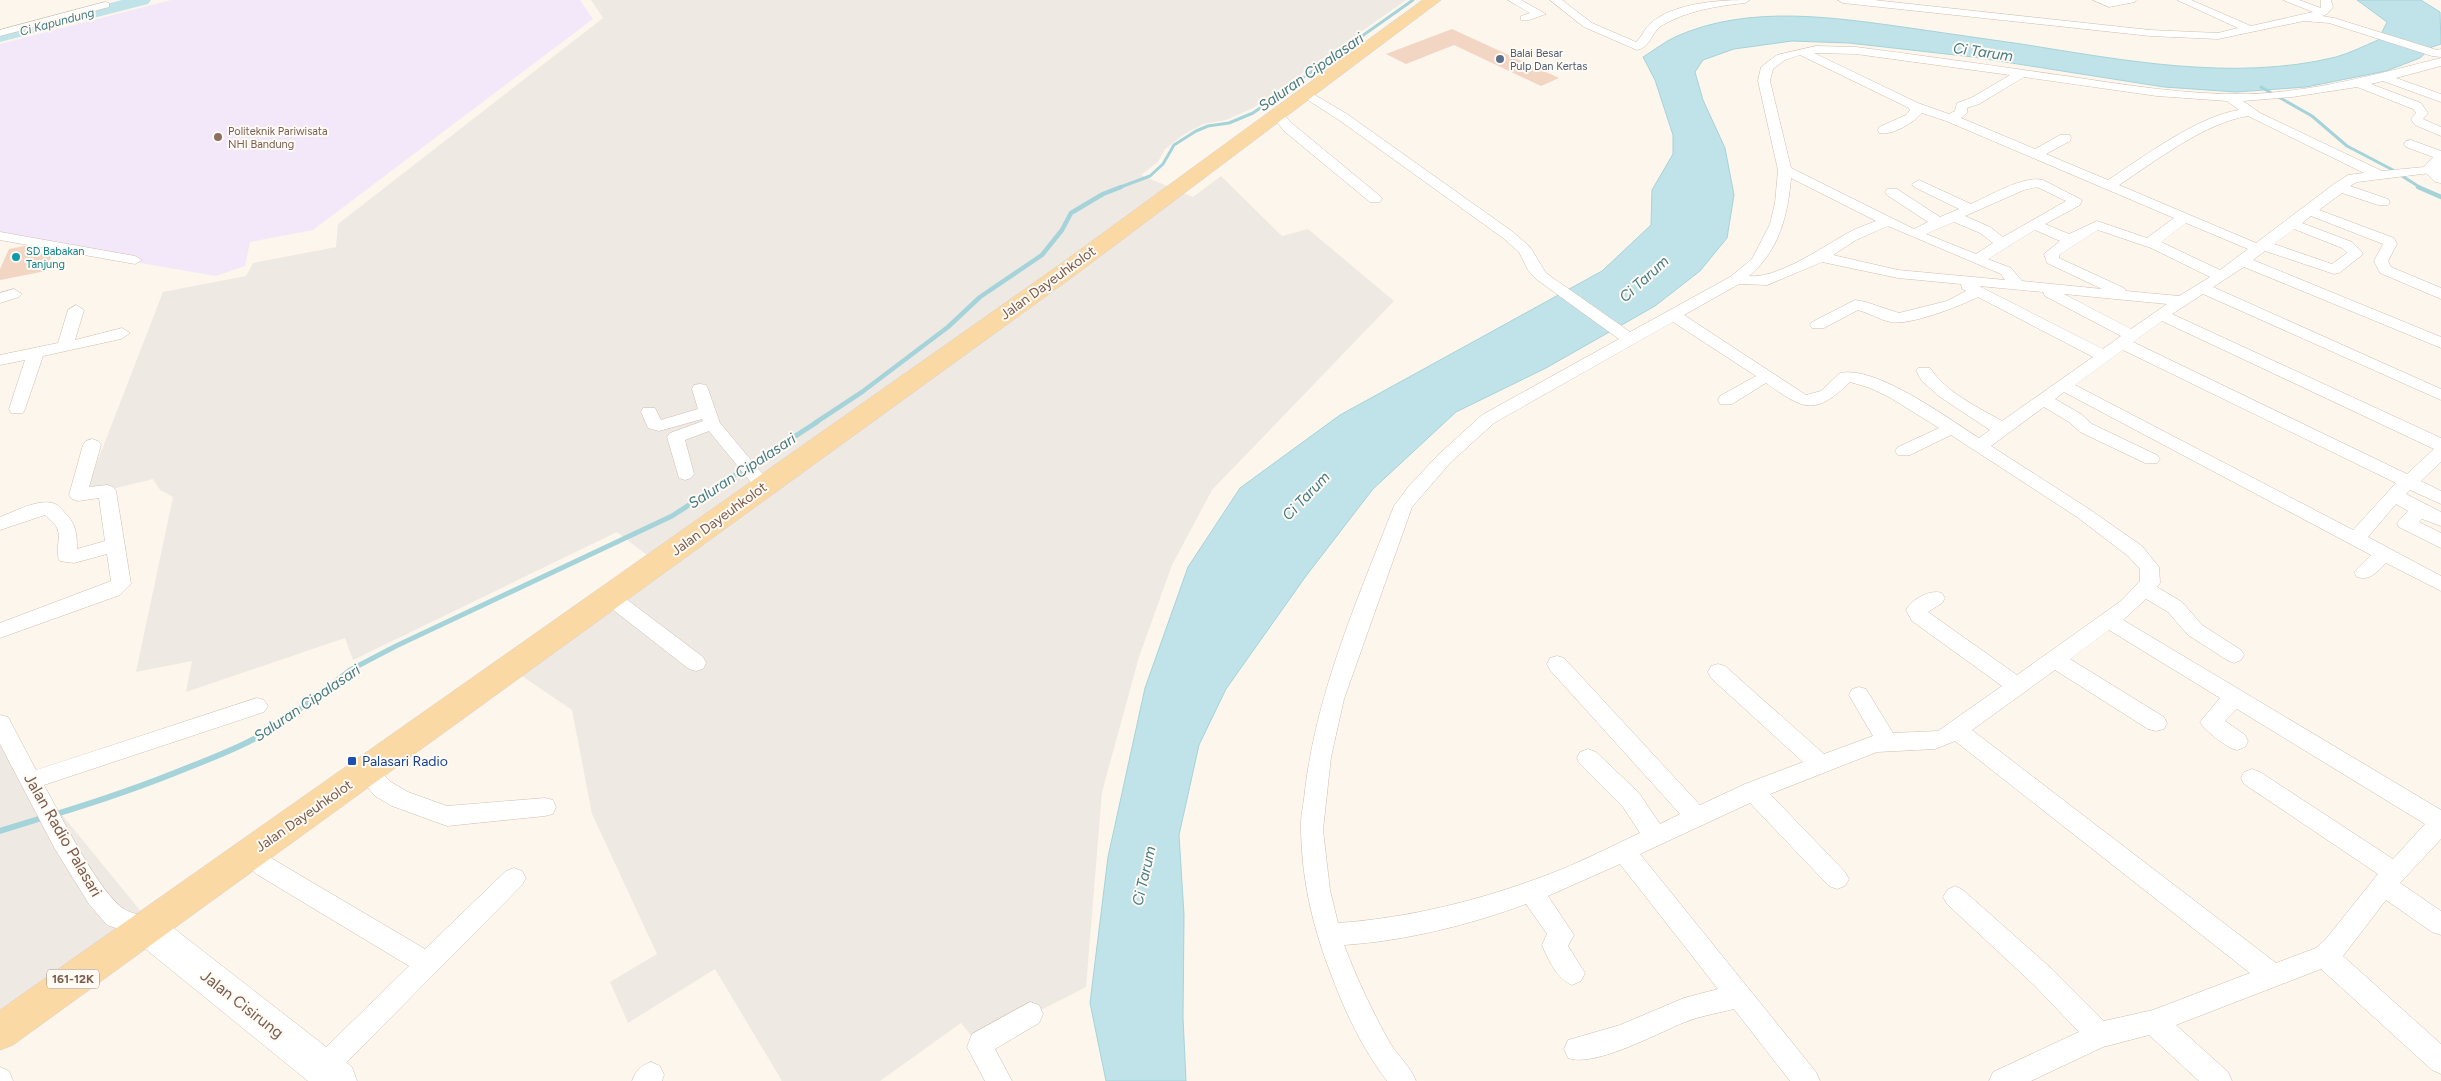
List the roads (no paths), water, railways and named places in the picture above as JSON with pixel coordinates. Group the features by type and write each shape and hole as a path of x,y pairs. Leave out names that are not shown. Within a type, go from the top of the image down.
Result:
{"main road":[{"name":"Jalan Dayeuhkolot","path":"0,1032 610,597 752,472 1278,116 1433,0"},
{"name":"Jalan Cisirung","path":"145,927 331,1074"}],"street":[{"path":"1513,0 1540,14 1525,18"},
{"path":"1554,0 1588,24 1637,47 1641,45 1655,26 1708,4 1745,0"},
{"path":"1843,0 2150,33 2218,36 2251,30 2326,11"},
{"path":"2098,0 2109,4 2131,0"},
{"path":"2182,0 2251,30"},
{"path":"2288,0 2326,11 2439,58"},
{"path":"0,33 105,5"},
{"path":"1403,1081 1383,1055 1357,1009 1328,936 1318,890 1312,830 1320,757 1333,699 1365,607 1403,506 1444,458 1488,419 1737,279 1758,260 1776,224 1782,203 1785,170 1764,81 1767,67 1773,62 1801,52 1858,51 2144,90 2230,97 2275,96 2359,83 2439,58"},
{"path":"1801,52 1914,106 1950,118 2034,155 2259,246 2334,270 2356,253 2347,245 2291,223"},
{"path":"1950,118 1961,113 1961,106 1975,101 2021,74"},
{"path":"2383,77 2441,98"},
{"path":"2359,83 2417,106 2422,113 2417,119 2419,122 2441,132"},
{"path":"1306,95 1343,117 1508,235 1525,250 1535,270 1629,339"},
{"path":"2230,97 2250,112 2393,173"},
{"path":"1884,130 1914,116 1917,111 1914,106"},
{"path":"2109,185 2190,135 2233,114 2250,112"},
{"path":"1278,116 1289,128 1376,199"},
{"path":"2034,155 2065,138"},
{"path":"2411,144 2438,165"},
{"path":"1980,446 2161,315 2231,269 2307,210 2353,178 2438,165"},
{"path":"1785,170 1914,234 2006,271 2017,285"},
{"path":"2057,190 2082,174"},
{"path":"1914,234 2020,187 2038,183 2074,198 2075,202 2034,224 1976,260"},
{"path":"1919,184 1971,209"},
{"path":"2339,187 2383,202"},
{"path":"1892,192 1940,224"},
{"path":"2307,210 2389,241 2390,244 2381,261 2385,270 2441,294"},
{"path":"1955,216 1991,234 2002,244"},
{"path":"2152,243 2185,217"},
{"path":"1737,279 1760,282 1820,257 1851,237 1888,221"},
{"path":"2034,224 2070,240"},
{"path":"2127,295 2050,258 2052,254 2070,240 2097,225 2144,244 2152,243 2231,269 2441,343"},
{"path":"0,236 135,260"},
{"path":"1820,257 1843,259 1875,271 2043,289 2181,301"},
{"path":"2231,269 2367,326"},
{"path":"1953,279 2104,356"},
{"path":"2202,288 2441,395"},
{"path":"2043,289 2128,340 2409,480 2441,498"},
{"path":"1818,325 1855,305 1861,305 1893,318 1899,318 1952,304 1977,292"},
{"path":"65,346 76,310"},
{"path":"1328,936 1370,932 1465,912 1531,891 1557,882 1753,791 1821,765 1887,741 1930,742 1944,738 2018,688 2108,620 2146,590 2150,584 2150,571 2145,560 2135,551 2075,507 1952,428 1885,389 1860,378 1846,377 1822,398 1813,401 1802,400 1673,315"},
{"path":"2161,315 2441,445"},
{"path":"0,360 114,335"},
{"path":"17,409 36,352"},
{"path":"1924,371 1927,377 1947,393 2002,429"},
{"path":"1726,400 1767,376"},
{"path":"2063,385 2441,584"},
{"path":"700,389 709,418 752,472"},
{"path":"2044,400 2075,418 2086,428 2151,460"},
{"path":"649,412 654,424 659,426 709,418"},
{"path":"685,474 676,436 709,418"},
{"path":"1904,451 1952,428"},
{"path":"0,631 120,586 122,580 114,545 107,491 78,494 92,445"},
{"path":"2356,539 2409,480 2441,452"},
{"path":"2395,496 2441,520"},
{"path":"0,524 42,509 50,509 65,524 68,534 67,556 74,556 114,545"},
{"path":"2420,510 2406,523 2441,541"},
{"path":"2364,572 2385,554"},
{"path":"2146,590 2174,607 2195,630 2234,655"},
{"path":"610,597 696,663"},
{"path":"1935,598 1916,610 1919,616 2018,688"},
{"path":"2002,1081 2100,1035 2153,1022 2275,977 2325,956 2334,948 2389,879 2441,823 2108,620"},
{"path":"2055,660 2156,723"},
{"path":"1557,664 1696,817"},
{"path":"1718,672 1821,765"},
{"path":"1859,695 1887,741"},
{"path":"2234,698 2211,722 2237,741"},
{"path":"34,789 257,706"},
{"name":"Jalan Radio Palasari","path":"0,723 63,842 97,897 116,917 145,927"},
{"path":"1955,729 2275,977"},
{"path":"1588,758 1631,800 1655,836"},
{"path":"366,772 383,789 400,799 447,816 545,806"},
{"path":"2252,778 2389,879 2441,924"},
{"path":"1753,791 1837,879"},
{"path":"1623,850 1807,1081"},
{"path":"249,855 266,868 428,964"},
{"path":"331,1074 428,964 514,878"},
{"path":"1531,891 1562,935 1554,945 1572,973"},
{"path":"1955,897 2043,977 2100,1035"},
{"path":"2325,956 2441,1061"},
{"path":"1577,1050 1622,1037 1684,1010 1738,996"},
{"path":"999,1081 980,1047 981,1044 1030,1014"},
{"path":"2153,1022 2219,1081"}],"water":[{"name":"Ci Tarum","path":"2357,0 2421,0 2440,12 2441,44 2432,47 2420,58 2386,71 2306,87 2236,92 2164,87 1973,57 1849,43 1792,41 1734,49 1703,60 1695,72 1703,100 1725,148 1734,195 1727,238 1700,271 1655,306 1546,368 1456,412 1373,489 1306,576 1226,689 1199,745 1179,835 1184,915 1183,1017 1186,1081 1106,1081 1090,1003 1108,857 1145,688 1188,567 1240,488 1340,415 1602,271 1651,225 1652,190 1673,154 1673,135 1655,80 1643,57 1671,39 1704,26 1733,20 1795,16 1887,25 2138,62 2218,68 2258,68 2336,57 2378,40 2387,22"}],"waterway":[{"name":"Ci Kapundung","path":"0,37 142,0"},
{"name":"Saluran Cipalasari","path":"1118,188 1150,176 1163,164 1174,145 1196,131 1208,126 1229,123 1253,113 1413,0"},
{"path":"2261,87 2312,116 2347,146 2391,169 2421,188"},
{"name":"Saluran Cipalasari","path":"815,423 862,392 948,327 980,297 1042,255 1062,230 1071,213 1103,194 1121,187"},
{"path":"2418,187 2441,197"},
{"name":"Saluran Cipalasari","path":"291,716 350,670 396,646 672,516 817,422"},
{"name":"Saluran Cipalasari","path":"53,815 104,799 215,757 268,731 293,714"},
{"name":"Saluran Cipalasari","path":"0,831 45,817"}],"place":[{"name":"Balai Besar Pulp Dan Kertas","path":"1500,59"},
{"name":"Politeknik Pariwisata NHI Bandung","path":"218,137"},
{"name":"SD Babakan Tanjung","path":"16,257"},
{"name":"Palasari Radio","path":"352,761"}]}
